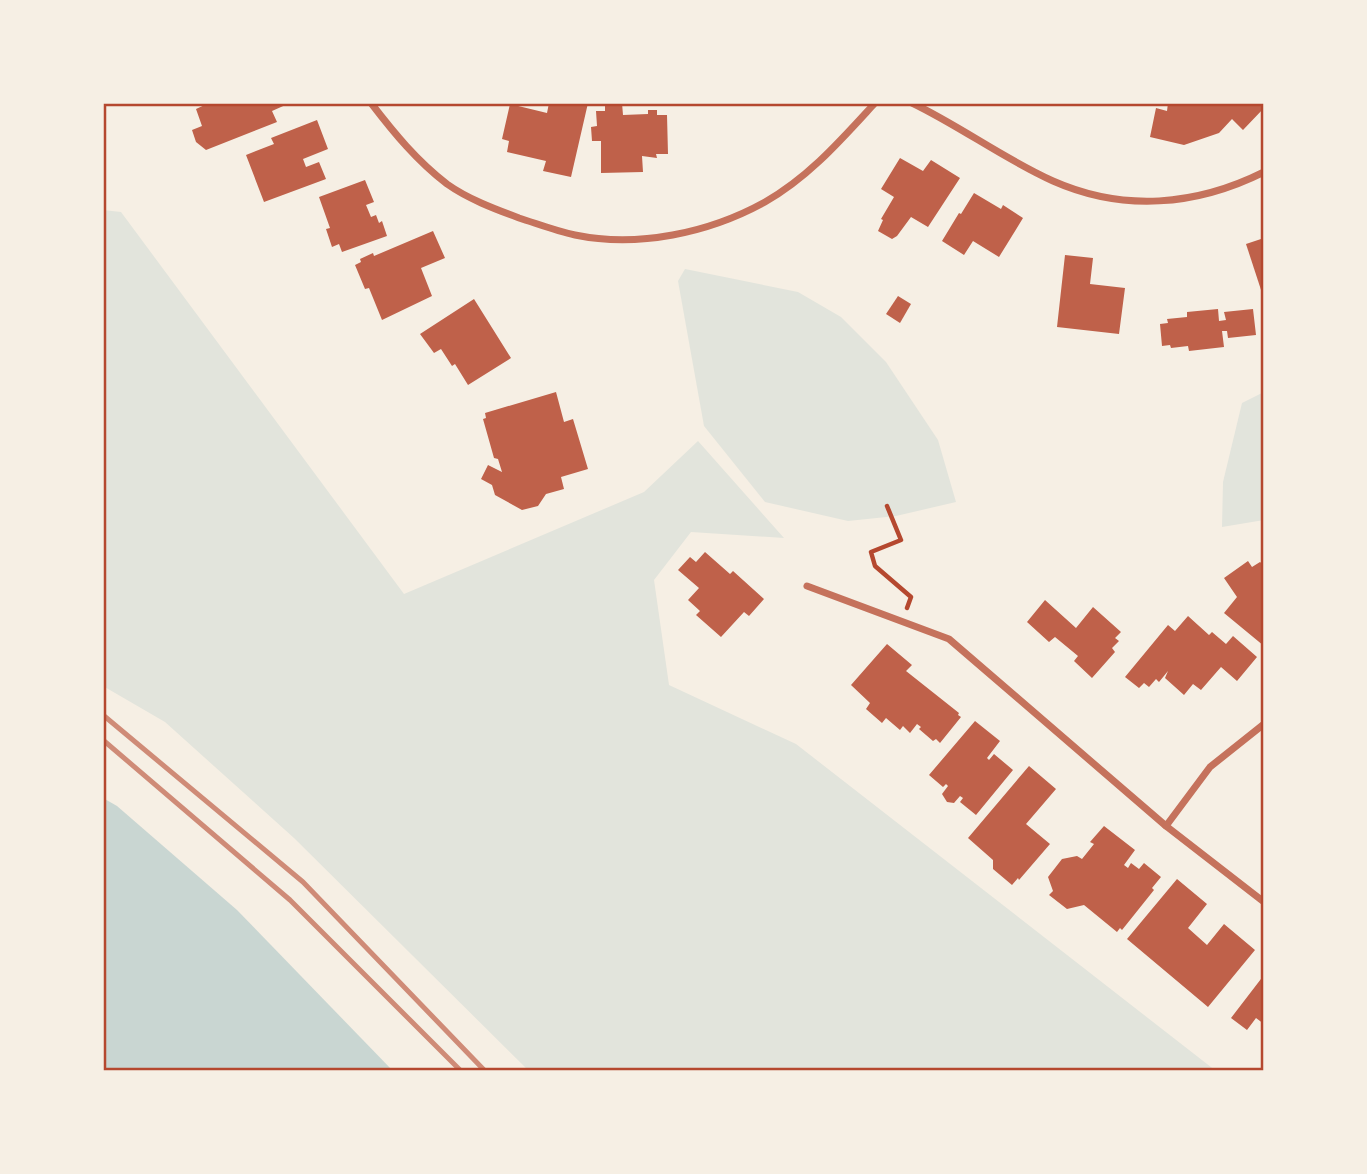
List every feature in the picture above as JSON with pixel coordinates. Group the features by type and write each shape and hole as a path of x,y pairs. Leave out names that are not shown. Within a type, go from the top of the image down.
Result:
{"street":[{"path":"370,103 407,147 450,186 480,202 553,229 608,239 668,235 702,229 766,202 824,159 875,103"},
{"path":"912,103 1051,180 1095,196 1150,203 1182,200 1213,193 1264,172"},
{"path":"807,586 949,639 1166,826 1264,902"},
{"path":"1166,826 1210,767 1264,724"}],"path":[{"path":"887,506 901,540 871,552 875,566 911,597 903,621"}],"shaded area":[{"path":"103,210 121,212 404,594 644,492 698,441 784,538 691,532 654,580 669,685 796,744 1216,1071 529,1071 294,838 165,722 103,686"},
{"path":"685,269 798,292 841,317 886,362 938,440 956,502 896,516 848,521 765,502 704,426 678,281"},
{"path":"1264,392 1264,520 1222,527 1223,482 1242,403"},
{"path":"103,798 117,806 237,910 393,1071 103,1071"}],"building":[{"path":"209,103 290,103 272,111 277,122 206,150 196,142 192,130 202,126 196,109"},
{"path":"549,103 588,103 571,177 543,171 546,161 507,152 509,141 502,139 510,104 547,113"},
{"path":"605,103 622,103 623,115 648,114 648,110 657,110 657,115 667,115 668,154 656,154 657,158 642,156 643,172 601,173 601,141 592,141 591,127 597,126 596,111 605,111"},
{"path":"1168,103 1262,103 1264,108 1243,130 1232,119 1219,133 1184,145 1150,137 1156,108 1167,111"},
{"path":"317,120 328,149 303,159 306,167 319,162 326,179 264,202 246,155 274,144 271,138"},
{"path":"900,158 923,171 931,160 960,178 928,227 911,217 892,239 878,231 883,220 881,219 894,197 881,189"},
{"path":"365,180 374,202 366,205 371,217 376,215 379,223 382,221 387,236 342,252 339,244 332,247 326,229 330,228 319,197"},
{"path":"974,193 1001,209 1003,205 1023,218 999,257 973,241 964,255 942,241"},
{"path":"433,231 445,258 421,268 432,296 382,320 369,288 365,289 355,265 361,262 360,259 373,253 374,256"},
{"path":"1264,238 1264,296 1263,296 1246,244"},
{"path":"1065,255 1093,258 1090,284 1125,288 1119,334 1057,327"},
{"path":"898,296 911,304 900,323 886,314"},
{"path":"474,299 511,358 468,385 455,364 452,366 441,349 434,353 420,334"},
{"path":"1218,309 1219,321 1226,320 1224,312 1253,309 1256,335 1228,338 1227,331 1222,331 1224,347 1189,351 1188,346 1162,346 1160,324 1168,323 1167,319 1187,317 1187,312"},
{"path":"556,392 564,422 573,419 588,469 561,477 564,489 546,494 538,506 522,510 495,495 492,485 481,479 488,465 502,472 498,459 494,458 483,419 486,418 485,413"},
{"path":"705,552 730,574 733,571 764,599 749,616 744,612 721,637 696,615 700,611 688,600 699,588 678,570 690,557 696,562"},
{"path":"1248,561 1252,567 1260,562 1264,565 1264,646 1224,613 1237,597 1224,578"},
{"path":"1045,600 1076,628 1093,607 1121,632 1115,638 1119,641 1112,648 1115,652 1092,678 1074,661 1078,656 1055,637 1049,642 1027,622"},
{"path":"1188,616 1209,635 1212,632 1226,644 1233,636 1257,657 1237,681 1221,667 1201,690 1193,684 1184,695 1165,678 1168,671 1159,682 1156,679 1149,687 1144,683 1139,688 1125,677 1168,625 1175,631"},
{"path":"887,644 912,665 906,671 959,713 961,717 940,743 936,739 933,741 917,724 910,733 903,726 900,730 886,718 882,723 866,709 870,703 851,685"},
{"path":"975,721 1000,741 987,758 989,760 994,754 1013,770 976,815 960,802 963,798 960,796 954,803 947,802 942,794 948,786 946,784 943,787 929,775"},
{"path":"1029,766 1056,789 1026,824 1050,844 1012,885 993,869 993,860 968,838"},
{"path":"1104,826 1135,850 1124,865 1128,868 1131,863 1139,869 1144,863 1161,877 1122,930 1120,928 1117,932 1084,905 1067,909 1049,895 1053,891 1048,877 1062,859 1077,856 1082,859 1094,844 1090,842"},
{"path":"1177,879 1207,904 1188,928 1207,945 1224,924 1255,950 1208,1007 1127,939"},
{"path":"1264,975 1264,1024 1256,1018 1247,1030 1231,1018"}],"railway":[{"path":"103,715 303,882 485,1071"},
{"path":"103,740 290,900 461,1071"}]}
